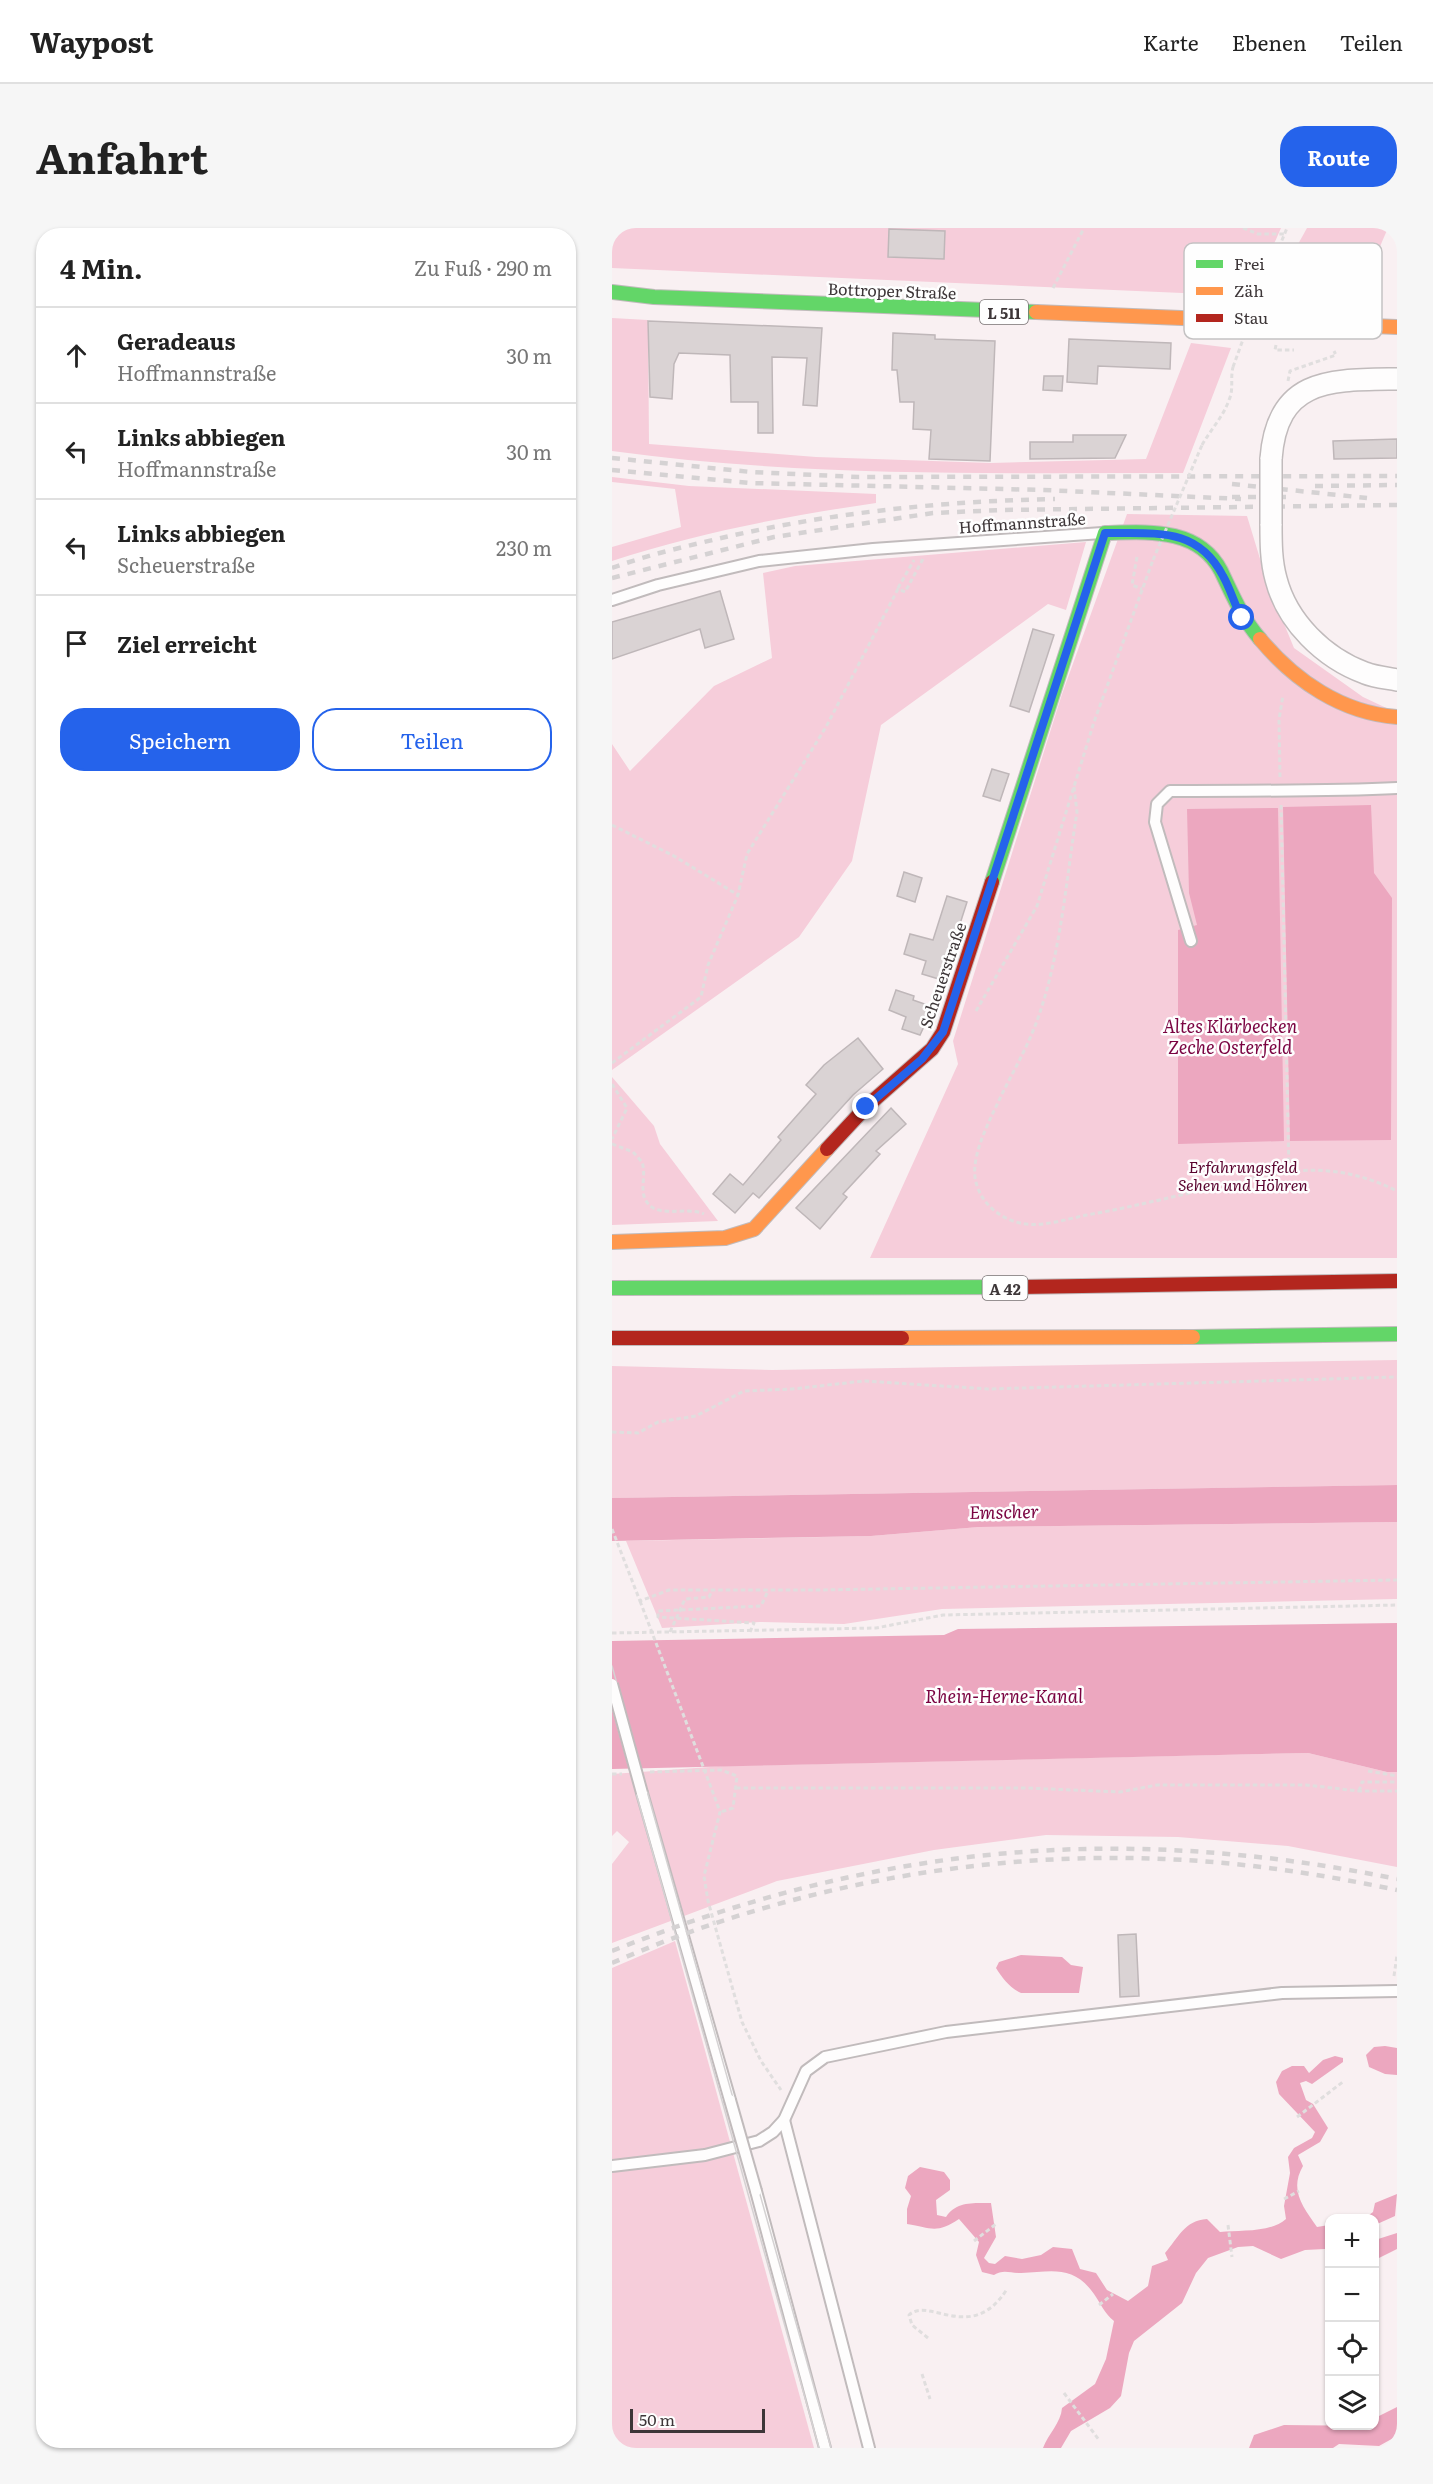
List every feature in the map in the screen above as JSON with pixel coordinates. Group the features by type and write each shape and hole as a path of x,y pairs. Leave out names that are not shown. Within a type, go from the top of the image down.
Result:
{"main road":[{"name":"Bottroper Straße","path":"612,292 654,297 1184,319"},
{"name":"Bottroper Straße","path":"1382,326 1397,327"},
{"name":"Hoffmannstraße","path":"1105,533 1178,536 1197,543 1217,565 1242,618 1266,647 1298,676 1330,696 1365,713 1397,717"},
{"name":"Scheuerstraße","path":"612,1242 725,1238 754,1229 866,1107 932,1049 943,1032 1105,533"},
{"name":"A 42","path":"612,1288 908,1289 1397,1281"},
{"path":"612,1338 1090,1338 1397,1334"}],"street":[{"path":"1397,379 1336,381 1303,392 1285,408 1277,422 1271,459 1272,559 1276,580 1295,622 1317,644 1338,659 1365,674 1397,680"}],"lane":[{"name":"Hoffmannstraße","path":"612,600 658,585 759,561 931,544 1105,533"},
{"path":"1191,941 1155,822 1157,804 1170,791 1280,789 1335,791 1397,788"},
{"path":"612,1684 756,2191 825,2448"},
{"path":"612,2166 705,2155 759,2141 773,2132 784,2120 806,2071 825,2057 946,2032 1282,1993 1395,1991"},
{"path":"784,2120 869,2448"}],"path":[{"path":"1054,286 1084,228"},
{"path":"1244,228 1258,234 1284,234"},
{"path":"1280,243 1287,228"},
{"path":"972,1015 1021,938 1037,906 1120,644 1202,445 1209,432 1220,421 1230,399 1233,367 1243,339"},
{"path":"1276,339 1275,350 1300,350"},
{"path":"1289,377 1290,371 1336,355 1336,351 1326,350"},
{"path":"898,589 905,592 931,544"},
{"path":"612,1063 701,997 708,965 738,895 747,854 826,727 915,558"},
{"path":"1134,581 1132,585 1142,589"},
{"path":"1280,771 1281,699 1290,682 1298,676"},
{"path":"1074,787 1077,812 1050,978 1038,1019 978,1153 975,1175 979,1191 998,1214 1019,1223 1036,1224 1115,1210 1289,1172 1326,1170 1381,1183 1397,1191"},
{"path":"1281,804 1289,1172"},
{"path":"612,825 674,856 738,895"},
{"path":"612,1084 627,1108 612,1140"},
{"path":"612,1144 633,1152 639,1158 644,1168 643,1193 650,1207 659,1211"},
{"path":"612,1432 638,1433 658,1422 696,1416 744,1391 792,1389 864,1381 988,1389 1397,1377"},
{"path":"612,1529 720,1812 704,1876 708,1901 742,2022 761,2061 784,2093 795,2098"},
{"path":"640,1601 669,1590 1397,1580"},
{"path":"670,1632 685,1599 709,1597 712,1590"},
{"path":"750,1632 754,1623 658,1617 658,1611 761,1606 768,1590"},
{"path":"612,1633 876,1628 943,1615 1397,1605"},
{"path":"647,1772 721,1770 737,1776 734,1808 720,1812"},
{"path":"1359,1791 1362,1782 1395,1782 1395,1776 1368,1771"},
{"path":"612,1774 624,1773"},
{"path":"736,1788 1026,1788 1120,1792 1157,1785 1306,1785 1359,1791 1397,1791"},
{"path":"1395,1991 1397,1954"},
{"path":"1297,2117 1344,2081"},
{"path":"1284,2199 1299,2191"},
{"path":"974,2241 996,2224"},
{"path":"1228,2225 1232,2257"},
{"path":"928,2338 912,2325 909,2316 914,2310 922,2309 939,2315 967,2318 989,2310 1007,2289"},
{"path":"1099,2305 1113,2294"},
{"path":"922,2374 930,2399"},
{"path":"1064,2393 1099,2440"}],"green space":[{"path":"612,228 1281,228 1274,243 1184,243 1184,293 612,268"},
{"path":"1307,228 1388,228 1381,243 1299,243"},
{"path":"612,318 648,320 649,444 816,457 991,463 1146,459 1191,343 1231,348 1183,473 968,473 826,469 683,459 612,451"},
{"path":"612,477 689,486 876,494 876,503 742,526 612,561 612,547 681,527 675,489 612,482"},
{"name":"Erfahrungsfeld Sehen und Höhren","path":"1127,514 1247,516 1268,585 1294,648 1363,697 1397,713 1397,1258 870,1258 958,1064 953,1041 1062,694"},
{"path":"1086,542 1066,610 1048,604 881,725 852,861 799,937 612,1070 612,744 630,771 714,686 772,658 763,573 795,566"},
{"path":"612,1077 654,1126 660,1144 718,1221 612,1225"},
{"path":"1397,1360 1397,1485 612,1498 612,1366 772,1370"},
{"path":"1397,1522 1397,1599 942,1609 844,1624 760,1622 662,1628 626,1541 871,1536 979,1527"},
{"path":"1308,1753 1387,1772 1397,1772 1397,1867 1288,1846 1178,1837 1046,1835 934,1850 777,1881 612,1943 612,1864 629,1842 617,1831 612,1836 612,1774 724,1766"},
{"path":"675,1941 814,2448 612,2448 612,1968"}],"water":[{"name":"Altes Klärbecken Zeche Osterfeld","path":"1371,805 1374,873 1392,898 1391,1140 1290,1141 1283,807"},
{"name":"Altes Klärbecken Zeche Osterfeld","path":"1278,808 1284,1141 1178,1144 1178,930 1197,925 1189,893 1187,809"},
{"name":"Emscher","path":"1397,1485 1397,1522 979,1527 871,1536 612,1541 612,1498"},
{"name":"Rhein-Herne-Kanal","path":"1397,1623 1397,1772 1387,1772 1308,1753 612,1769 612,1641 944,1635 958,1629"},
{"path":"1021,1955 1062,1957 1071,1965 1083,1967 1079,1993 1021,1993 1017,1991 996,1968 999,1962"},
{"path":"1374,2047 1397,2048 1397,2075 1385,2074 1369,2067 1366,2055"},
{"path":"1335,2056 1343,2058 1343,2062 1312,2084 1306,2081 1300,2083 1306,2100 1313,2104 1328,2128 1320,2142 1298,2155 1303,2166 1297,2183 1303,2205 1317,2227 1325,2226 1325,2249 1305,2250 1281,2259 1253,2246 1238,2247 1208,2258 1196,2273 1182,2303 1134,2341 1129,2353 1121,2396 1110,2408 1071,2431 1061,2448 1043,2448 1059,2419 1062,2408 1095,2384 1106,2359 1114,2321 1086,2284 1070,2274 1052,2271 1004,2272 994,2275 982,2272 976,2255 979,2242 959,2219 939,2228 907,2224 907,2209 911,2196 905,2188 908,2176 920,2167 944,2172 950,2180 950,2190 936,2200 937,2215 946,2217 955,2208 966,2204 991,2203 996,2237 984,2258 989,2263 995,2264 1005,2256 1022,2259 1041,2255 1053,2247 1072,2249 1080,2269 1096,2273 1107,2290 1128,2301 1148,2286 1152,2266 1168,2260 1165,2253 1187,2226 1207,2219 1220,2232 1245,2231 1272,2227 1286,2219 1284,2206 1290,2173 1288,2157 1294,2148 1312,2138 1315,2132 1279,2094 1276,2082 1282,2071 1292,2066 1304,2066 1309,2073 1323,2060"},
{"path":"1397,2194 1395,2216 1379,2223 1379,2214 1370,2214 1375,2203"},
{"path":"1397,2233 1397,2249 1379,2258 1379,2239"},
{"path":"1397,2407 1397,2436 1379,2446 1339,2444 1333,2448 1249,2448 1254,2435 1284,2425 1325,2425 1325,2430 1379,2430 1379,2416"}],"building":[{"path":"889,229 945,231 944,259 888,257"},
{"path":"648,321 822,328 817,406 803,405 807,358 772,357 773,433 758,433 758,402 731,402 730,355 679,353 674,364 672,399 650,397"},
{"path":"893,333 935,335 935,339 995,341 990,461 929,459 931,430 913,429 914,402 900,402 897,370 892,370"},
{"path":"1069,339 1171,343 1170,369 1098,366 1097,384 1067,382"},
{"path":"1044,376 1063,376 1062,391 1043,390"},
{"path":"1073,435 1126,435 1115,458 1030,459 1030,442 1073,442"},
{"path":"1397,439 1397,458 1334,459 1333,441"},
{"path":"720,591 734,639 705,648 700,629 612,659 612,622"},
{"path":"1033,629 1054,635 1029,712 1010,706"},
{"path":"992,769 1009,774 1000,801 983,796"},
{"path":"904,872 922,878 915,902 897,896"},
{"path":"947,896 967,902 942,980 922,974 926,961 904,954 910,934 933,940"},
{"path":"896,990 914,996 913,1000 933,1007 920,1035 902,1029 906,1017 889,1010"},
{"path":"858,1038 883,1069 853,1095 759,1198 753,1193 735,1213 713,1194 730,1174 743,1185 781,1140 778,1137 816,1094 806,1085 824,1065"},
{"path":"891,1108 906,1124 876,1151 880,1154 843,1194 847,1197 820,1229 796,1208"},
{"path":"1136,1934 1139,1996 1120,1997 1118,1935"}],"tram line":[{"path":"612,1666 831,2448"},
{"path":"612,1707 819,2448"}],"railway":[{"path":"612,458 751,472 859,477 1397,476"},
{"path":"612,470 750,483 1044,490 1241,499"},
{"path":"1232,484 1367,498"},
{"path":"1315,486 1397,485"},
{"path":"1232,497 1286,497"},
{"path":"612,568 686,546 811,520 932,505 1055,499"},
{"path":"612,578 774,537 933,513 1002,510 1397,505"},
{"path":"612,1951 710,1915 807,1887 903,1867 999,1854 1095,1849 1193,1851 1294,1861 1397,1879"},
{"path":"612,1963 744,1914 812,1895 882,1880 1023,1861 1094,1858 1222,1863 1281,1870 1397,1890"}],"traffic: fast":[{"path":"612,292 654,297 1036,312"},
{"path":"992,882 1105,533 1138,532 1170,535 1199,546 1221,571 1243,615 1260,639"},
{"path":"612,1288 1019,1287"},
{"path":"1193,1337 1397,1334"}],"traffic: slow":[{"path":"1036,312 1184,318"},
{"path":"1382,326 1397,327"},
{"path":"1260,639 1288,668 1321,692 1357,709 1397,717"},
{"path":"612,1242 725,1238 754,1229 827,1149"},
{"path":"902,1338 1193,1337"}],"traffic: jam":[{"path":"827,1149 866,1107 932,1049 943,1032 992,882"},
{"path":"1019,1287 1397,1281"},
{"path":"612,1338 902,1338"}],"route":[{"path":"866,1107 922,1059 943,1032 1105,533 1178,536 1197,543 1217,565 1242,618"}]}
